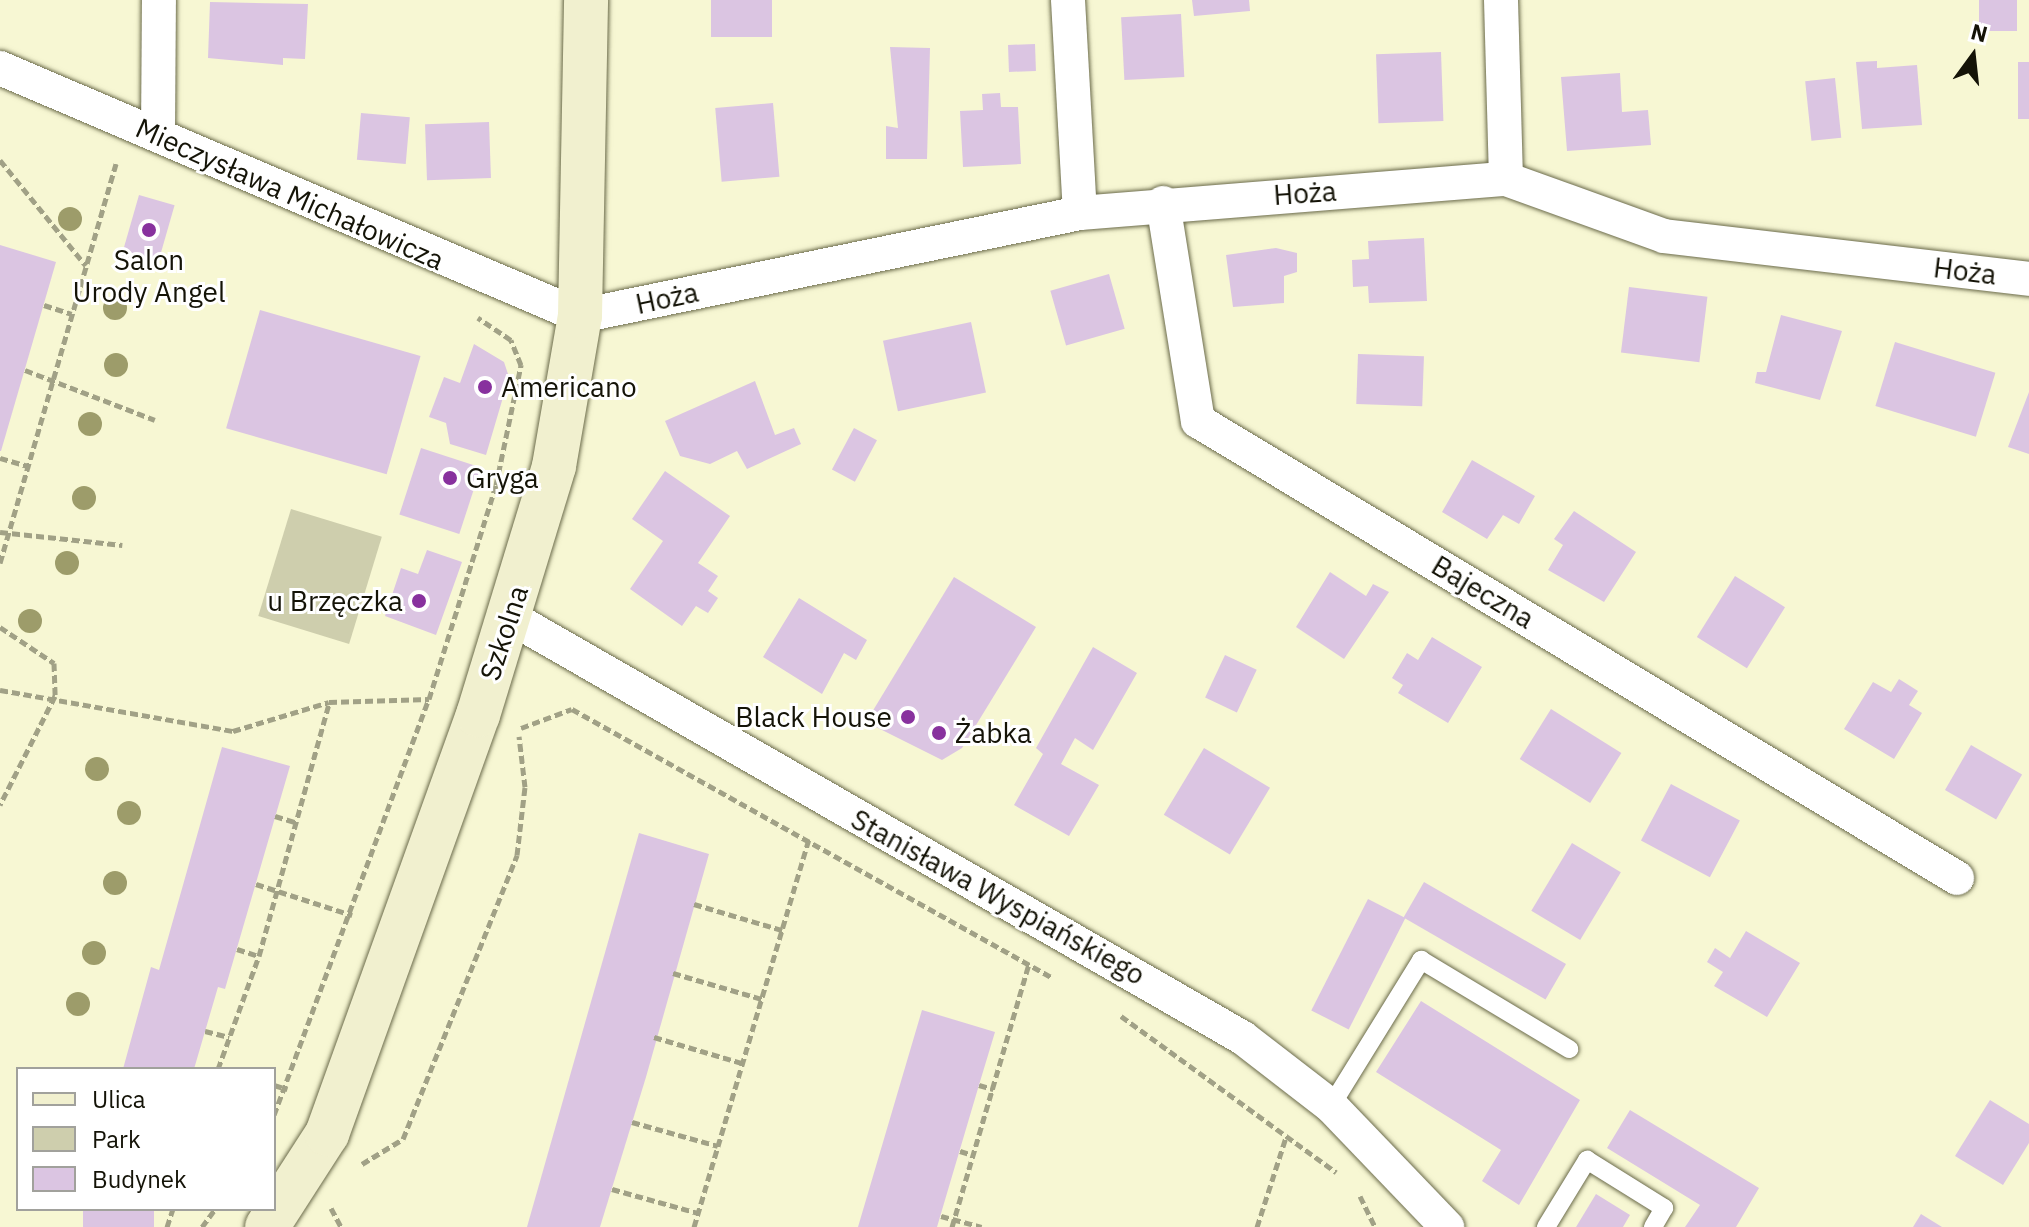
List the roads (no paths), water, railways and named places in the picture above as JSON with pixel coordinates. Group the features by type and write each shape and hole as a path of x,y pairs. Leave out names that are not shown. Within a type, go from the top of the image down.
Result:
{"street":[{"path":"158,135 159,0"},
{"name":"Szkolna","path":"267,1227 327,1134 510,617 567,414 580,316 586,0"},
{"path":"1068,0 1080,213"},
{"path":"1501,0 1506,179"},
{"name":"Mieczysława Michałowicza","path":"0,68 580,316"},
{"name":"Hoża","path":"580,316 1080,213 1163,203 1506,179 1664,236 2029,279"},
{"name":"Bajeczna","path":"1163,203 1198,421 1957,878"},
{"name":"Stanisława Wyspiańskiego","path":"510,617 865,825 1129,966 1243,1038 1331,1106 1447,1227"}],"lane":[{"path":"1331,1106 1421,960 1569,1049"},
{"path":"1546,1227 1587,1160 1664,1208 1653,1227"}],"place":[{"name":"Salon Urody Angel","path":"149,230"},
{"name":"Americano","path":"485,387"},
{"name":"Gryga","path":"450,478"},
{"name":"u Brzęczka","path":"419,601"},
{"name":"Black House","path":"908,717"},
{"name":"Żabka","path":"939,733"}]}
